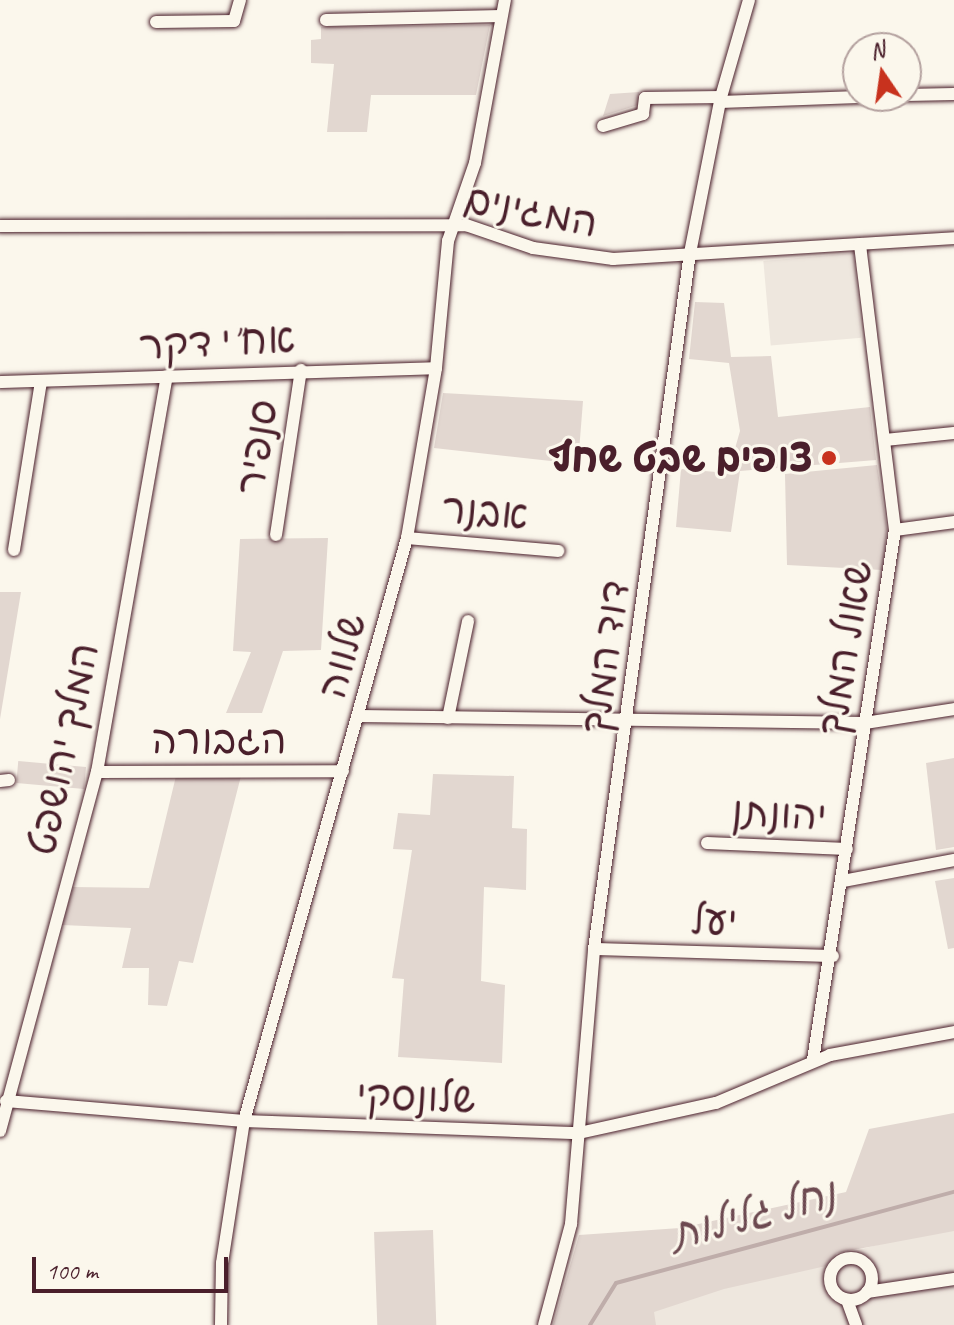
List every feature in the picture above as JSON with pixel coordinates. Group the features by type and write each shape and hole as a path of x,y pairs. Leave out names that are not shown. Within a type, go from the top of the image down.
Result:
{"street":[{"path":"156,22 234,21 240,0"},
{"name":"שלווה","path":"221,1325 222,1263 244,1121 360,716 407,538 436,368 452,225 475,163 505,0"},
{"name":"דוד המלך","path":"544,1325 571,1224 594,949 629,723 690,253 721,99 749,0"},
{"path":"326,20 501,16"},
{"path":"922,95 954,94"},
{"path":"603,126 643,114 645,98 842,97"},
{"name":"המגינים","path":"0,226 452,225 581,258 954,238"},
{"name":"שאול המלך","path":"813,1060 833,956 895,530 860,244"},
{"name":"אח\"י דקר","path":"0,382 436,368"},
{"name":"סנפיר","path":"276,535 301,370"},
{"name":"המלך יהושפט","path":"0,1131 97,772 167,376"},
{"path":"14,550 41,382"},
{"path":"885,440 954,433"},
{"path":"895,530 954,522"},
{"name":"אבנר","path":"407,538 558,551"},
{"path":"448,718 468,621"},
{"path":"360,716 629,723 865,723 954,709"},
{"name":"הגבורה","path":"97,772 343,771"},
{"name":"יהונתן","path":"707,843 847,849"},
{"path":"843,881 954,860"},
{"name":"יעל","path":"594,949 833,956"},
{"name":"שלונסקי","path":"6,1101 244,1121 579,1133 716,1103 813,1060 954,1032"},
{"path":"856,1325 847,1300 830,1283 832,1269 844,1259 866,1265 872,1279 867,1292"},
{"path":"847,1300 867,1292 954,1279"}],"shaded area":[{"path":"490,25 476,95 371,95 367,132 327,132 334,64 311,63 311,40 321,39 321,27"},
{"path":"639,92 638,105 603,116 610,94"},
{"path":"854,253 861,338 771,346 763,261"},
{"path":"695,302 724,303 731,357 771,356 778,417 870,407 876,460 740,471 731,532 676,527 681,469 728,473 740,431 729,363 689,359"},
{"path":"443,393 583,401 578,464 434,448"},
{"path":"877,465 887,529 882,570 787,565 785,474"},
{"path":"328,538 321,650 283,651 262,713 226,713 251,652 233,651 240,539"},
{"path":"0,592 21,592 0,719"},
{"path":"954,758 954,847 936,850 926,763"},
{"path":"18,761 86,767 84,789 16,783"},
{"path":"433,774 514,776 512,828 527,829 526,890 484,887 481,981 505,985 502,1063 398,1057 404,979 392,978 412,850 393,849 398,813 430,815"},
{"path":"176,776 241,776 193,963 179,961 167,1006 148,1005 149,968 122,968 131,928 62,925 73,887 149,888"},
{"path":"954,878 954,948 948,949 935,881"},
{"path":"954,1113 954,1231 837,1253 826,1266 724,1289 654,1312 656,1325 553,1325 579,1235 680,1228 846,1192 869,1129"},
{"path":"954,1226 954,1325 606,1325 728,1282"},
{"path":"433,1230 436,1325 377,1325 374,1232"}],"waterway":[{"name":"נחל גלילות","path":"590,1325 616,1283 954,1192"}],"place":[{"name":"צופים שבט שחף","path":"829,458"}]}
